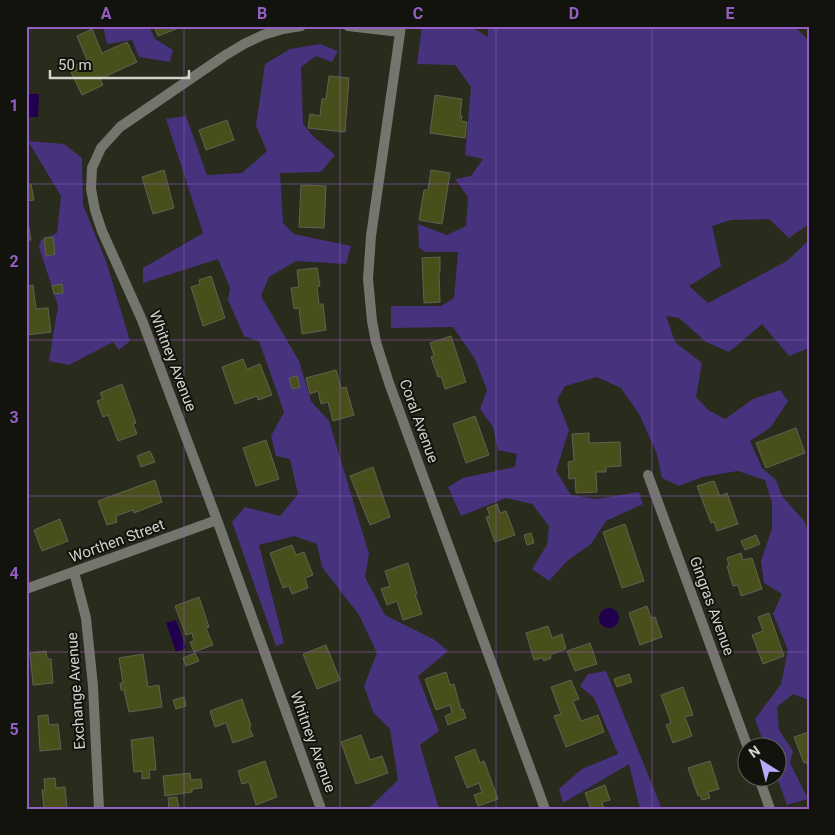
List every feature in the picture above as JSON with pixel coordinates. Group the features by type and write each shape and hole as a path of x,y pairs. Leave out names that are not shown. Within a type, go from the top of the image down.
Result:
{"street":[{"name":"Whitney Avenue","path":"301,26 263,35 224,56 120,128 101,148 92,168 91,189 102,231 142,320 217,520 321,809"},
{"path":"348,26 401,29"},
{"name":"Coral Avenue","path":"401,29 371,236 368,279 372,321 388,383 545,809"},
{"name":"Gingras Avenue","path":"648,475 744,738"},
{"name":"Worthen Street","path":"26,589 217,520"},
{"name":"Exchange Avenue","path":"74,572 86,618 93,686 99,809"},
{"path":"763,788 770,809"}],"shaded area":[{"path":"103,26 149,26 155,39 173,50 170,62 139,57 132,40 107,44"},
{"path":"422,26 469,26 488,37 488,26 794,26 809,41 809,224 789,238 769,219 731,220 712,226 721,266 689,286 708,303 787,261 809,240 809,348 789,356 762,324 729,352 706,342 679,318 666,316 675,342 702,363 696,397 708,410 725,419 753,399 780,390 788,401 771,427 750,441 762,468 776,480 782,496 805,522 809,534 809,700 793,694 777,707 779,730 784,738 762,738 755,719 781,684 788,650 773,614 782,594 764,583 761,561 772,528 772,503 765,480 738,471 702,477 679,486 662,478 657,454 639,414 621,388 597,377 565,386 557,400 569,430 556,471 571,495 597,499 639,492 643,504 606,521 591,544 567,561 549,581 532,569 547,545 549,526 532,504 506,498 461,516 448,487 463,478 515,467 517,454 498,450 493,427 480,409 487,390 475,359 453,327 391,328 391,306 441,306 454,298 458,252 425,252 419,248 418,224 447,235 466,226 468,197 455,179 471,176 483,159 465,155 471,87 455,65 417,64"},
{"path":"320,44 338,51 332,62 316,56 301,67 303,124 313,136 335,155 321,172 280,173 283,223 294,234 351,246 346,264 296,261 269,277 261,296 299,361 311,401 329,421 369,554 365,577 385,615 435,640 448,651 418,676 439,731 420,745 439,809 368,809 398,780 390,729 373,712 364,686 377,653 359,615 322,567 317,544 294,536 259,545 284,643 276,646 232,522 245,507 280,516 298,494 290,459 276,456 271,436 284,412 259,341 244,336 228,300 230,288 218,259 143,283 143,268 203,233 166,119 186,116 207,175 242,173 267,151 256,126 265,64 290,49"},
{"path":"28,94 39,94 38,117 27,117"},
{"path":"28,141 64,144 82,158 83,205 106,261 130,341 119,350 113,342 69,365 49,361 58,306 39,247 41,240 57,233 61,196"},
{"path":"609,608 616,611 619,618 616,625 609,628 602,625 599,618 602,611"},
{"path":"176,620 186,648 176,652 166,623"},
{"path":"606,671 662,809 640,809 629,764 563,803 559,789 582,769 618,754 594,698 580,686 588,674"},
{"path":"788,744 793,751 790,763 808,799 787,805 781,788 788,788"}],"building":[{"path":"154,26 184,26 158,36"},
{"path":"92,29 102,53 127,42 137,62 100,79 103,85 82,95 69,68 87,60 77,36"},
{"path":"329,76 349,78 345,132 308,128 310,114 320,116 322,99 326,99"},
{"path":"435,95 462,99 460,116 462,116 461,121 467,122 465,138 430,133"},
{"path":"227,120 234,140 206,150 199,130"},
{"path":"164,170 174,208 153,214 142,177"},
{"path":"431,170 450,173 442,224 419,220 424,190 428,190"},
{"path":"31,184 34,200 26,201 26,185"},
{"path":"301,185 326,186 324,228 299,227"},
{"path":"26,210 31,240 26,240"},
{"path":"53,237 55,254 46,256 44,238"},
{"path":"440,257 440,302 424,303 422,258"},
{"path":"317,268 320,286 317,287 319,304 323,304 326,330 302,334 299,308 294,309 291,288 299,287 297,270"},
{"path":"211,276 225,318 203,326 191,287 200,284 199,280"},
{"path":"62,284 63,293 54,294 52,286"},
{"path":"33,285 36,309 48,308 51,332 26,335 26,286"},
{"path":"451,336 466,382 445,389 441,376 438,377 431,357 434,356 430,343"},
{"path":"243,359 247,369 260,364 272,395 258,400 257,396 235,404 222,367"},
{"path":"336,370 341,388 346,387 354,415 333,421 328,402 321,404 318,391 310,394 306,378"},
{"path":"297,376 300,387 292,389 289,378"},
{"path":"122,384 136,423 133,424 137,434 118,441 108,415 103,417 97,401 103,399 100,393"},
{"path":"475,416 489,455 466,463 453,424"},
{"path":"796,428 805,453 766,468 756,443"},
{"path":"589,433 589,443 620,442 621,466 606,467 606,472 596,472 597,492 576,493 575,478 569,479 568,462 574,461 572,434"},
{"path":"266,440 279,479 256,486 243,448"},
{"path":"150,451 155,462 141,467 137,456"},
{"path":"373,467 390,517 370,525 350,476"},
{"path":"155,480 162,502 134,513 133,510 116,516 117,522 107,525 98,501"},
{"path":"714,481 720,496 727,493 738,524 717,531 714,522 711,523 697,486"},
{"path":"497,504 500,513 506,511 515,535 495,542 486,517 490,516 487,508"},
{"path":"60,519 68,541 42,551 34,530"},
{"path":"625,524 644,581 622,588 603,532"},
{"path":"531,533 534,543 527,545 524,535"},
{"path":"756,535 760,544 745,550 741,541"},
{"path":"292,545 296,555 304,552 313,575 305,578 308,588 292,594 289,586 283,588 270,553"},
{"path":"741,553 743,560 752,558 762,589 741,596 738,585 733,586 727,566 729,565 727,558"},
{"path":"408,563 422,614 403,620 397,601 387,605 381,589 390,586 385,571"},
{"path":"199,597 209,627 206,628 213,645 194,652 190,642 194,641 192,633 186,635 175,606"},
{"path":"647,606 651,618 655,617 662,637 640,645 629,613"},
{"path":"769,613 784,656 763,664 752,635 763,631 758,617"},
{"path":"548,626 552,638 562,634 566,649 550,655 551,658 544,661 542,658 534,660 526,633"},
{"path":"590,643 597,664 575,671 567,651"},
{"path":"326,645 340,680 317,689 303,654"},
{"path":"46,651 47,659 51,659 53,683 33,685 30,653"},
{"path":"195,653 199,661 186,666 183,658"},
{"path":"143,654 148,687 159,685 162,707 129,712 124,690 121,690 120,683 123,683 119,658"},
{"path":"446,672 450,685 454,684 461,710 463,709 466,718 448,725 445,716 452,713 450,705 436,710 425,679"},
{"path":"629,674 632,682 617,687 614,679"},
{"path":"571,680 579,699 573,701 581,721 598,715 604,732 566,747 554,716 561,714 551,687"},
{"path":"683,687 693,715 685,717 692,736 673,743 666,725 671,723 661,695"},
{"path":"184,697 186,706 176,709 173,700"},
{"path":"242,699 253,736 233,743 226,723 215,727 210,711"},
{"path":"48,715 49,725 58,724 61,749 40,751 38,716"},
{"path":"809,732 809,770 806,762 804,763 794,737"},
{"path":"361,735 370,760 382,756 388,773 356,784 341,742"},
{"path":"153,737 156,770 149,770 150,778 142,779 142,771 134,772 131,740"},
{"path":"475,749 480,763 484,761 498,799 478,806 474,795 482,792 479,783 467,788 455,757"},
{"path":"265,761 277,797 256,805 249,782 242,784 238,771"},
{"path":"710,761 719,789 708,792 710,798 702,800 700,795 698,796 688,768"},
{"path":"190,773 191,780 201,779 202,788 192,789 192,792 165,796 163,776"},
{"path":"55,778 56,788 65,787 67,809 44,809 42,790 45,790 44,779"},
{"path":"605,785 610,800 602,802 604,809 591,809 585,793"},
{"path":"177,797 179,809 169,809 168,798"}]}
